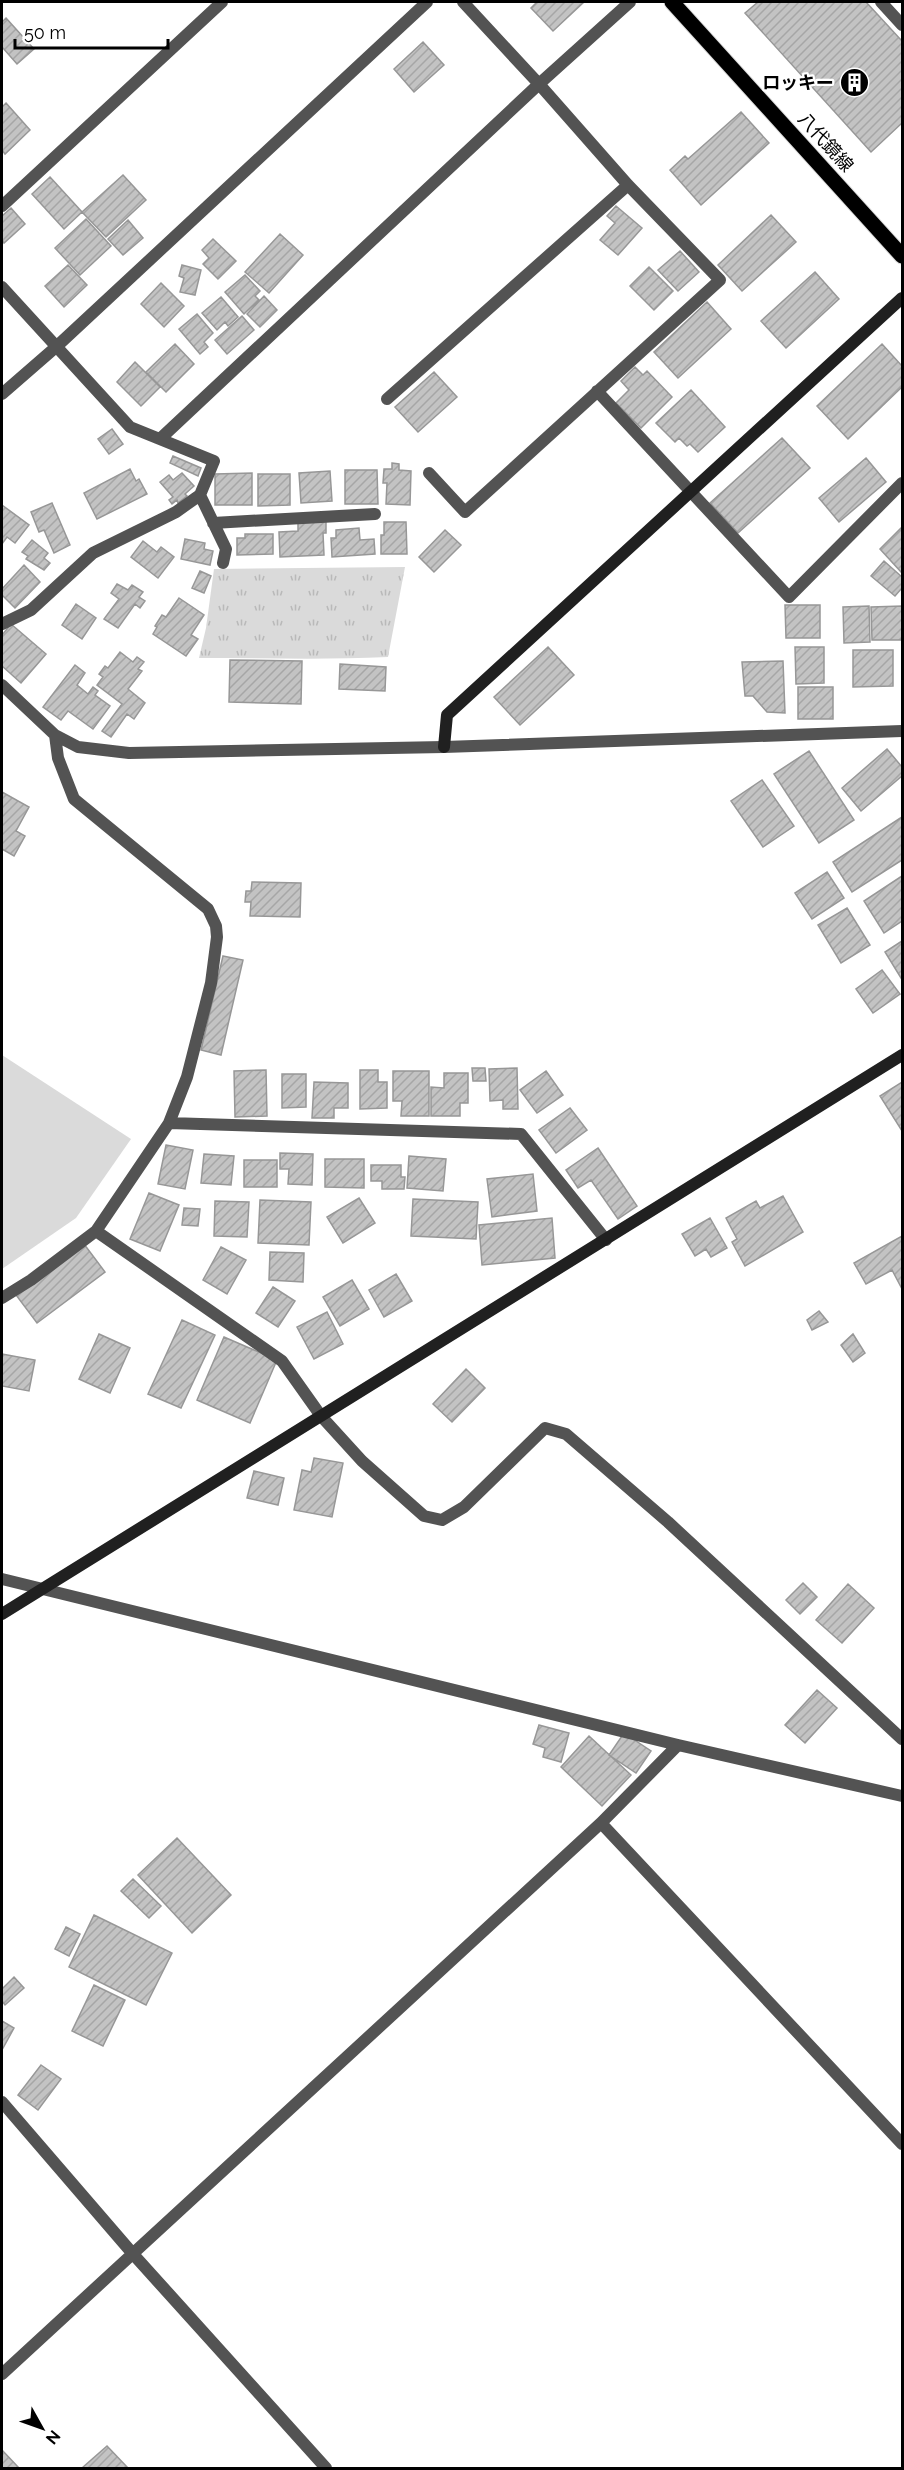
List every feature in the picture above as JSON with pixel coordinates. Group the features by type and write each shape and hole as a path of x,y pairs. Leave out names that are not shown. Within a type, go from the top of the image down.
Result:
{"main road":[{"name":"八代鏡線","path":"672,2 903,256"}],"street":[{"path":"203,2 212,11"},
{"path":"2,206 222,2"},
{"path":"2,394 56,347 428,2"},
{"path":"429,473 465,512 720,280 628,185 463,2"},
{"path":"160,440 539,84 630,2"},
{"path":"881,2 903,26"},
{"path":"387,399 628,185"},
{"path":"2,287 130,427 214,461 200,495 176,512 93,553 32,610 2,624"},
{"path":"444,747 447,715 903,298"},
{"path":"597,392 789,597 903,483"},
{"path":"200,495 226,549 223,563"},
{"path":"213,523 375,514"},
{"path":"2,685 55,735 78,747 129,753 444,747 903,731"},
{"path":"2,1298 31,1280 96,1231 169,1123 187,1077 202,1025 217,948 216,926 207,909 74,799 58,758 55,735"},
{"path":"2,1614 903,1055"},
{"path":"169,1123 521,1134 606,1240"},
{"path":"96,1231 282,1361 321,1416 362,1461 424,1516 442,1520 464,1507 546,1428 566,1434 668,1522 903,1739"},
{"path":"2,1579 678,1745 903,1796"},
{"path":"2,2374 602,1822 678,1745"},
{"path":"602,1822 903,2144"},
{"path":"2,2102 133,2254 326,2469"}],"green space":[{"path":"405,567 388,657 199,658 206,628 214,569"},
{"path":"2,1055 131,1139 76,1218 2,1269"}],"building":[{"path":"537,2 584,2 553,31 531,8"},
{"name":"ロッキー","path":"758,2 866,2 902,41 902,123 871,152 745,13"},
{"path":"6,18 34,49 17,64 2,47 2,22"},
{"path":"423,42 444,65 414,92 394,69"},
{"path":"6,103 30,130 5,154 2,150 2,107"},
{"path":"741,112 769,143 701,205 670,170 685,156 688,159"},
{"path":"123,175 146,200 106,237 82,212"},
{"path":"50,177 82,212 64,229 32,194"},
{"path":"616,206 642,228 618,255 600,240 615,223 607,216"},
{"path":"11,208 25,224 4,243 2,216"},
{"path":"771,215 796,242 742,291 718,265"},
{"path":"86,219 111,246 80,275 55,248"},
{"path":"128,220 143,238 123,255 108,239"},
{"path":"280,234 303,255 269,293 245,272"},
{"path":"213,239 236,261 218,279 203,264 209,258 202,250"},
{"path":"680,251 699,272 678,291 658,270"},
{"path":"68,265 87,285 64,307 45,286"},
{"path":"182,265 201,270 195,295 180,292 184,278 179,276"},
{"path":"649,267 673,291 654,310 630,286"},
{"path":"815,272 839,299 786,348 761,321"},
{"path":"245,275 260,291 255,296 259,300 244,314 225,292"},
{"path":"161,283 184,306 164,327 141,304"},
{"path":"264,296 277,310 260,327 247,314"},
{"path":"221,297 238,317 228,326 225,322 217,330 202,313"},
{"path":"707,302 731,329 678,378 654,352"},
{"path":"197,314 213,333 204,342 208,347 200,354 179,329"},
{"path":"242,316 254,330 227,354 215,340"},
{"path":"175,344 194,364 166,392 146,372"},
{"path":"882,344 902,366 902,387 848,439 817,406"},
{"path":"135,362 160,387 141,406 117,382"},
{"path":"635,367 643,375 647,371 672,397 641,428 616,403 629,390 621,381"},
{"path":"434,372 457,397 418,432 395,407"},
{"path":"691,390 725,427 698,452 679,438 675,442 656,423"},
{"path":"112,429 123,444 109,454 98,439"},
{"path":"782,438 810,468 738,533 710,503"},
{"path":"173,456 201,468 198,476 170,463"},
{"path":"866,458 886,482 839,522 819,498"},
{"path":"392,463 399,464 399,470 411,471 410,505 386,504 387,483 383,483 384,469 392,469"},
{"path":"130,469 136,481 139,479 147,494 97,519 84,493"},
{"path":"345,470 377,470 378,504 345,504"},
{"path":"330,471 332,501 301,503 299,473"},
{"path":"182,473 194,486 185,494 187,496 178,503 177,500 172,504 169,500 173,497 160,482 169,475 173,480"},
{"path":"252,473 252,505 215,505 215,474"},
{"path":"258,474 290,474 290,505 258,506"},
{"path":"52,503 70,545 54,553 44,530 39,532 31,512"},
{"path":"2,505 29,525 15,543 7,537 2,544"},
{"path":"326,521 326,533 323,533 324,555 280,557 279,532 298,531 298,522"},
{"path":"384,522 406,522 407,554 381,554"},
{"path":"902,527 902,573 880,549"},
{"path":"359,528 360,540 374,539 375,554 332,557 331,538 336,538 336,530"},
{"path":"445,530 461,545 434,572 419,557"},
{"path":"245,534 273,534 273,554 237,555 237,538 245,538"},
{"path":"185,539 205,543 204,549 213,551 210,565 181,559"},
{"path":"32,540 48,553 44,558 50,563 44,570 26,559 28,556 22,552"},
{"path":"143,541 157,552 161,547 174,557 158,578 131,557"},
{"path":"884,561 902,577 902,588 895,596 871,576"},
{"path":"24,565 40,582 15,608 2,595 2,589"},
{"path":"200,571 211,576 204,593 192,588"},
{"path":"117,584 128,590 132,585 143,592 139,597 145,601 140,608 135,604 118,628 104,619 119,599 111,593"},
{"path":"179,598 204,615 191,635 198,639 186,656 153,634 162,615 166,617"},
{"path":"76,604 96,618 82,639 62,625"},
{"path":"785,605 820,605 820,638 786,638"},
{"path":"869,606 870,642 844,643 843,607"},
{"path":"902,606 902,640 872,640 871,607"},
{"path":"11,624 46,654 21,683 2,666 2,635"},
{"path":"548,647 574,675 520,725 494,697"},
{"path":"795,647 824,647 824,683 796,684"},
{"path":"853,650 893,650 893,686 853,687"},
{"path":"120,652 133,662 137,657 144,662 138,669 142,671 128,689 145,703 134,719 127,714 111,737 102,731 122,704 97,685 103,677 99,674 105,666 108,668"},
{"path":"230,660 302,661 301,704 229,702"},
{"path":"783,661 785,713 767,712 753,696 745,696 742,662"},
{"path":"340,664 386,667 385,691 339,689"},
{"path":"75,665 85,673 77,685 88,694 93,687 98,691 95,695 110,706 93,729 68,711 61,720 43,707"},
{"path":"798,687 833,687 833,719 798,719"},
{"path":"887,749 902,767 902,776 861,811 842,788"},
{"path":"809,751 854,820 819,843 774,774"},
{"path":"762,780 794,826 763,847 731,801"},
{"path":"2,792 29,807 16,831 25,836 14,856 2,849"},
{"path":"902,817 902,860 852,892 833,862"},
{"path":"827,872 844,898 812,919 795,893"},
{"path":"902,876 902,921 884,933 864,901"},
{"path":"252,882 301,883 300,917 250,916 251,902 245,902 246,891 251,891"},
{"path":"847,908 870,945 841,963 818,925"},
{"path":"902,941 902,977 901,978 885,952"},
{"path":"223,956 243,960 221,1055 201,1050"},
{"path":"882,970 900,994 873,1013 856,989"},
{"path":"472,1068 485,1068 486,1081 473,1081"},
{"path":"517,1068 518,1109 503,1109 503,1100 490,1101 489,1069"},
{"path":"266,1070 267,1116 235,1117 234,1071"},
{"path":"360,1070 378,1070 378,1082 387,1082 387,1108 360,1109"},
{"path":"393,1071 429,1071 429,1116 401,1116 402,1101 393,1101"},
{"path":"546,1071 563,1095 537,1113 520,1090"},
{"path":"444,1073 468,1073 468,1103 460,1103 460,1116 431,1116 431,1087 444,1088"},
{"path":"282,1074 306,1074 306,1107 282,1108"},
{"path":"314,1082 348,1083 348,1108 334,1108 334,1118 312,1118"},
{"path":"902,1082 902,1131 880,1096"},
{"path":"570,1108 587,1130 556,1153 539,1130"},
{"path":"166,1145 193,1150 185,1189 158,1184"},
{"path":"598,1148 637,1206 618,1219 591,1180 578,1188 566,1170"},
{"path":"280,1153 313,1154 312,1185 288,1184 289,1169 280,1169"},
{"path":"204,1154 234,1156 231,1185 201,1183"},
{"path":"409,1156 446,1159 443,1191 407,1188"},
{"path":"325,1159 364,1159 364,1188 325,1187"},
{"path":"244,1160 277,1160 277,1187 244,1187"},
{"path":"371,1165 401,1165 401,1177 405,1177 404,1189 382,1189 382,1181 371,1181"},
{"path":"533,1174 537,1211 492,1217 487,1179"},
{"path":"149,1193 179,1205 160,1251 130,1239"},
{"path":"783,1196 803,1232 745,1266 732,1242 737,1239 726,1218 756,1201 760,1208"},
{"path":"359,1198 375,1223 343,1243 327,1217"},
{"path":"413,1199 478,1202 476,1239 411,1236"},
{"path":"260,1200 311,1202 309,1245 258,1243"},
{"path":"215,1201 249,1202 247,1237 214,1236"},
{"path":"184,1208 200,1209 198,1226 182,1225"},
{"path":"552,1218 555,1258 482,1265 479,1225"},
{"path":"710,1218 727,1248 711,1257 706,1249 695,1256 682,1234"},
{"path":"902,1236 902,1289 892,1270 866,1284 854,1263"},
{"path":"84,1244 105,1272 37,1323 16,1295"},
{"path":"221,1247 246,1260 227,1294 203,1280"},
{"path":"270,1252 304,1253 303,1282 269,1280"},
{"path":"396,1274 412,1301 384,1317 369,1290"},
{"path":"352,1280 369,1309 340,1326 323,1297"},
{"path":"273,1287 295,1301 278,1327 256,1313"},
{"path":"819,1311 828,1322 812,1330 807,1320"},
{"path":"327,1312 343,1344 314,1359 297,1327"},
{"path":"182,1320 215,1335 181,1408 148,1394"},
{"path":"99,1334 130,1348 110,1393 79,1379"},
{"path":"853,1334 865,1353 853,1362 841,1345"},
{"path":"224,1337 277,1360 250,1423 197,1400"},
{"path":"2,1354 35,1360 29,1391 2,1386"},
{"path":"466,1369 485,1388 452,1422 433,1404"},
{"path":"314,1458 343,1463 332,1517 294,1510 302,1470 311,1472"},
{"path":"254,1471 284,1478 278,1505 247,1498"},
{"path":"803,1583 817,1597 800,1614 786,1600"},
{"path":"848,1584 874,1608 842,1643 816,1620"},
{"path":"817,1690 837,1708 805,1743 785,1725"},
{"path":"539,1725 569,1733 561,1762 543,1757 545,1748 533,1744"},
{"path":"624,1733 651,1751 636,1773 609,1755"},
{"path":"589,1736 631,1775 602,1806 561,1767"},
{"path":"177,1838 231,1895 192,1933 138,1875"},
{"path":"133,1879 161,1906 149,1918 121,1891"},
{"path":"94,1915 172,1953 146,2005 69,1967"},
{"path":"66,1927 80,1934 69,1956 55,1949"},
{"path":"14,1977 24,1988 5,2005 2,2001 2,1989"},
{"path":"94,1985 125,2000 103,2046 72,2031"},
{"path":"2,2021 14,2028 2,2050"},
{"path":"41,2065 61,2079 38,2110 18,2095"},
{"path":"107,2446 128,2468 82,2468"},
{"path":"2,2450 19,2468 2,2468"}],"place":[{"name":"ロッキー","path":"855,82"}]}
